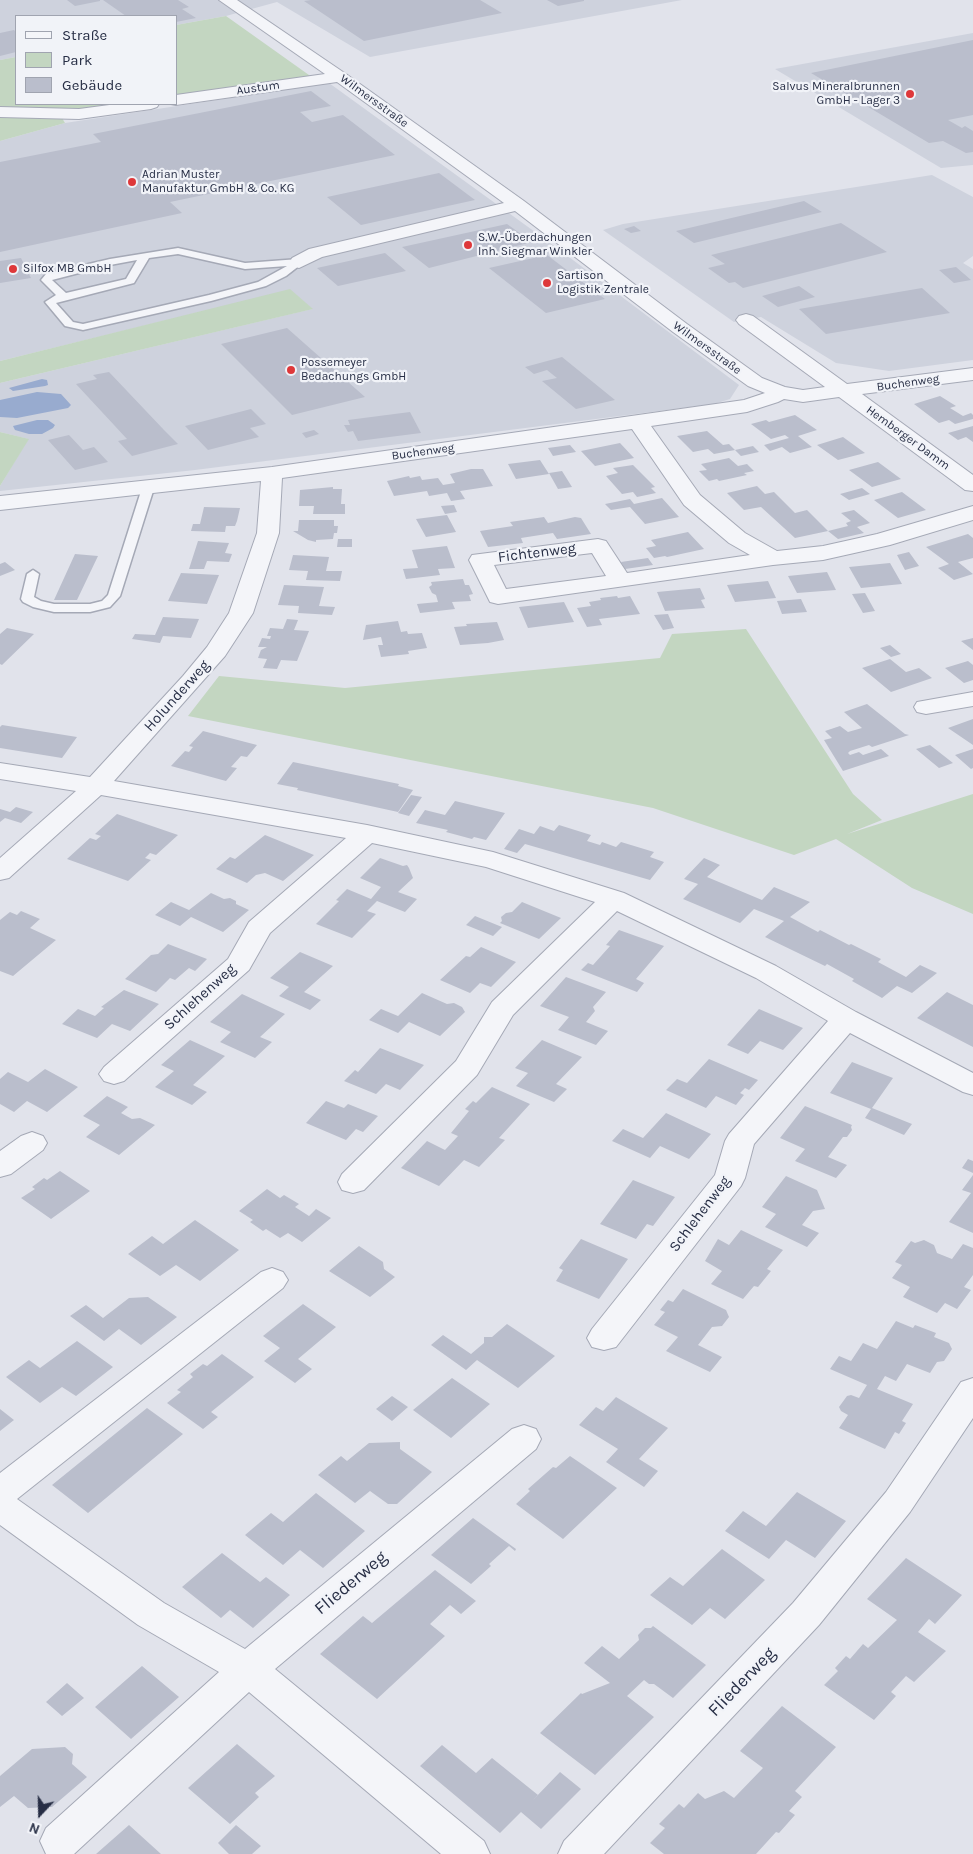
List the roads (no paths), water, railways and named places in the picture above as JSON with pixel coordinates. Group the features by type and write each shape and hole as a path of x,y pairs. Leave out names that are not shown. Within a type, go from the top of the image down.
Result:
{"street":[{"name":"Wilmersstraße","path":"227,0 340,77 518,205 743,375 780,392"},
{"name":"Austum","path":"178,100 340,77"},
{"path":"0,112 78,114 144,105"},
{"path":"299,262 316,252 518,205"},
{"path":"746,320 843,392"},
{"name":"Buchenweg","path":"0,503 272,474 638,422 747,406 771,398 780,392 803,396 973,374"},
{"name":"Hemberger Damm","path":"843,392 973,485"},
{"path":"638,422 692,500 737,538 773,558"},
{"name":"Holunderweg","path":"0,872 96,786 217,651 241,613 268,533 272,474"},
{"name":"Fichtenweg","path":"622,581 598,546 480,560 498,597 622,581 823,552 882,540 973,513"},
{"path":"926,707 973,699"},
{"path":"0,771 367,833 493,860 614,899 766,972 846,1018 973,1086"},
{"name":"Schlehenweg","path":"114,1074 239,964 259,928 367,833"},
{"path":"353,1182 467,1068 502,1009 614,899"},
{"name":"Schlehenweg","path":"604,1338 730,1178 740,1141 846,1018"},
{"path":"0,1166 32,1144"},
{"path":"0,1494 272,1280"},
{"name":"Fliederweg","path":"578,1854 806,1614 898,1502 973,1390"},
{"name":"Fliederweg","path":"60,1841 248,1669 524,1439"},
{"path":"0,1506 152,1614 248,1669 470,1854"}],"lane":[{"path":"63,296 46,280 50,276 110,262 178,251 245,266 299,262"},
{"path":"145,256 130,281 63,296 50,302 69,324 84,327 211,298 262,284 282,274 299,262"},
{"path":"33,574 27,598 37,604 54,608 90,608 106,604 114,596 148,488"}],"water":[{"path":"42,379 47,380 48,385 13,391 9,388"},
{"path":"37,392 61,394 71,405 68,408 17,418 0,417 0,400"},
{"path":"37,420 48,420 55,425 42,434 29,434 15,430 13,426"}],"place":[{"name":"Salvus Mineralbrunnen GmbH - Lager 3","path":"910,94"},
{"name":"Adrian Muster Manufaktur GmbH & Co. KG","path":"132,182"},
{"name":"S.W.-Überdachungen Inh. Siegmar Winkler","path":"468,245"},
{"name":"Silfox MB GmbH","path":"13,269"},
{"name":"Sartison Logistik Zentrale","path":"547,283"},
{"name":"Possemeyer Bedachungs GmbH","path":"291,370"}]}
